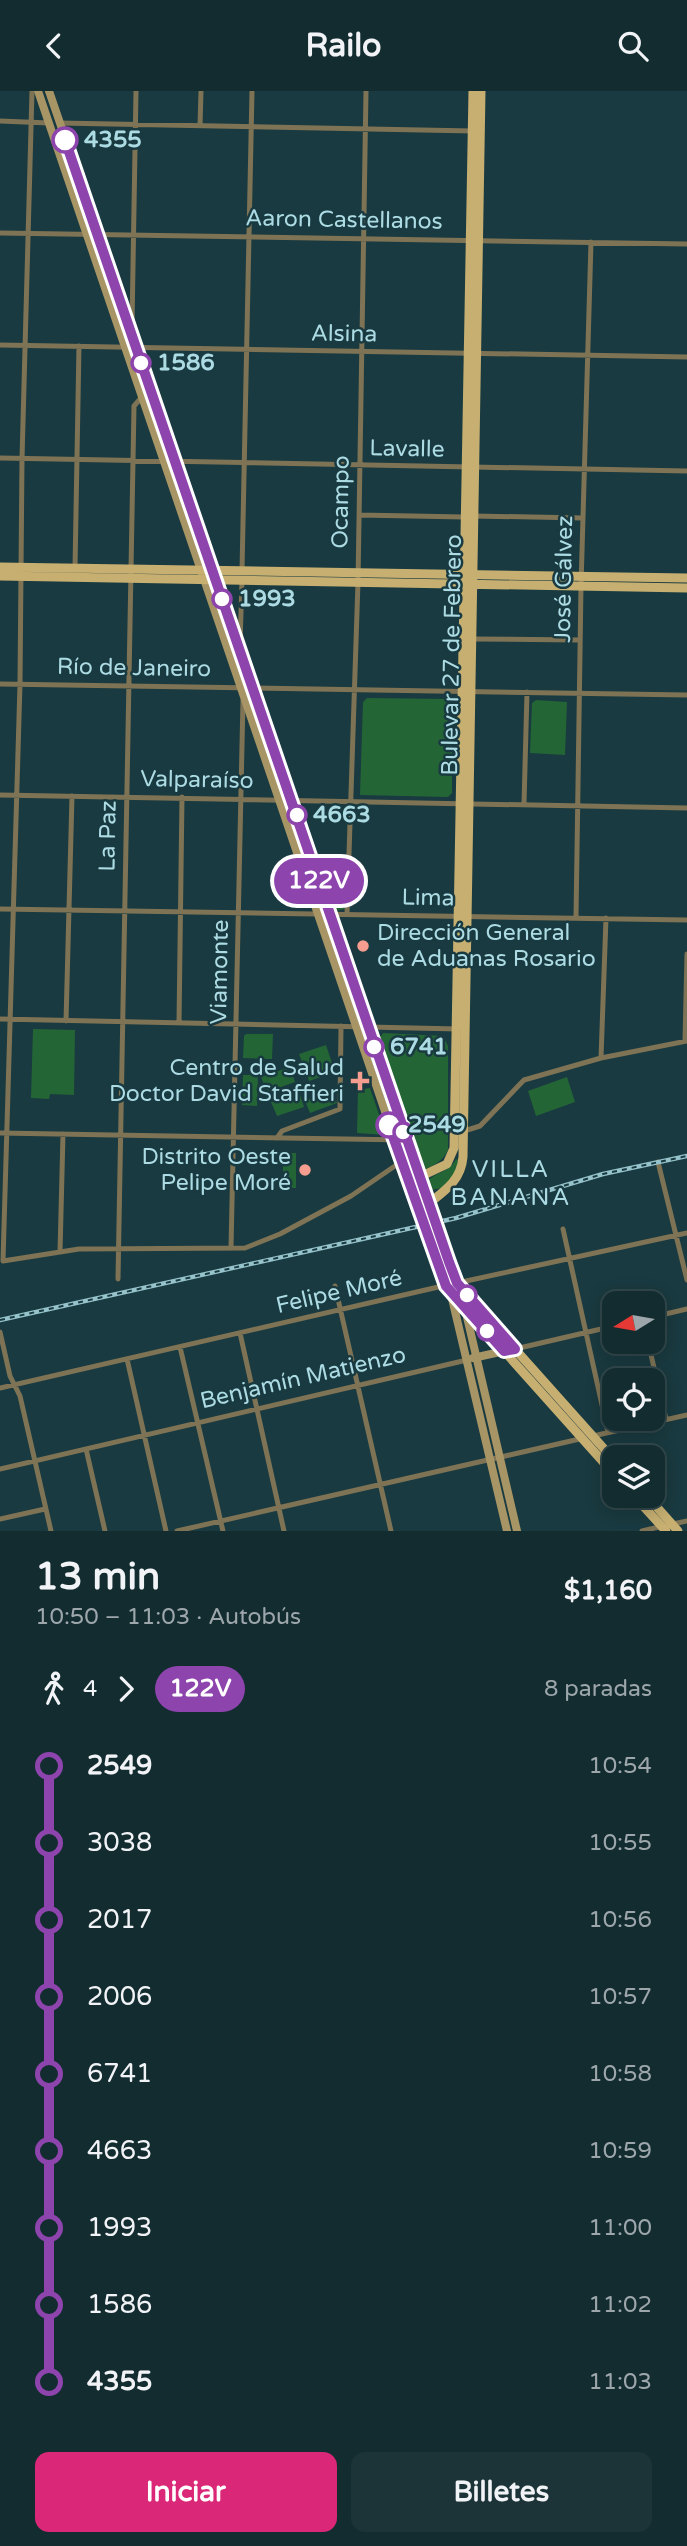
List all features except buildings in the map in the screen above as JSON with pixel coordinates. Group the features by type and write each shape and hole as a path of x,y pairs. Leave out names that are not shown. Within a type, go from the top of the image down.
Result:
{"main road":[{"path":"38,91 409,1182 453,1286 465,1307 602,1460"},
{"path":"49,91 428,1204 453,1286 467,1360 507,1531"},
{"name":"Bulevar 27 de Febrero","path":"409,1182 439,1169 452,1157 461,691 468,580 476,131 473,91"},
{"name":"Bulevar 27 de Febrero","path":"476,131 481,91"},
{"path":"0,567 21,572 581,582 687,588"},
{"path":"0,576 75,568 131,573"},
{"path":"581,582 687,578"},
{"name":"Bulevar 27 de Febrero","path":"428,1204 456,1180 462,1168 472,639 468,580"},
{"path":"453,1286 515,1349 602,1446"},
{"path":"465,1307 517,1531"},
{"name":"Benjamín Matienzo","path":"467,1360 515,1349"},
{"path":"647,1508 669,1528"},
{"path":"655,1508 669,1528"}],"street":[{"path":"32,91 22,459 20,684 9,1065 3,1133 2,1261 79,1249 245,1248 279,1234 351,1196 411,1155"},
{"path":"131,335 136,91"},
{"path":"200,125 201,91"},
{"path":"240,651 252,91"},
{"name":"Ocampo","path":"348,914 358,578 366,91"},
{"path":"0,121 476,131"},
{"name":"Aaron Castellanos","path":"0,233 687,244"},
{"name":"José Gálvez","path":"576,918 576,806 591,242"},
{"name":"Alsina","path":"0,345 687,357"},
{"path":"75,568 79,346"},
{"name":"La Paz","path":"118,1279 134,406 142,398"},
{"name":"Lavalle","path":"0,458 687,471"},
{"path":"359,515 583,518"},
{"path":"472,639 580,640"},
{"name":"Río de Janeiro","path":"0,684 687,695"},
{"path":"524,804 527,692"},
{"name":"Viamonte","path":"231,1248 244,697"},
{"name":"Valparaíso","path":"0,795 687,808"},
{"path":"66,1021 72,796"},
{"path":"179,1023 182,797"},
{"name":"Lima","path":"0,909 687,920"},
{"path":"601,1058 606,918"},
{"path":"464,1131 480,1126 524,1080 601,1058 686,1041 687,954"},
{"path":"0,1019 466,1029"},
{"path":"277,1138 282,1131 340,1109 341,1026"},
{"path":"0,1066 9,1065"},
{"path":"3,1133 406,1140"},
{"path":"60,1252 63,1134"},
{"path":"658,1162 687,1280"},
{"path":"563,1229 608,1432"},
{"name":"Felipe Moré","path":"0,1388 453,1286 569,1257 687,1233"},
{"path":"335,1286 391,1531"},
{"path":"665,1314 687,1309"},
{"name":"Benjamín Matienzo","path":"515,1349 602,1329"},
{"path":"0,1332 14,1385 20,1396 51,1531"},
{"path":"240,1333 285,1531"},
{"path":"180,1346 223,1531"},
{"path":"651,1355 666,1419"},
{"path":"127,1359 166,1531"},
{"name":"Benjamín Matienzo","path":"0,1469 467,1360"},
{"path":"177,1531 687,1415"},
{"path":"86,1449 105,1531"},
{"path":"0,1519 46,1509"},
{"path":"642,1531 669,1528 687,1521"}],"green space":[{"path":"367,698 448,699 452,703 452,793 448,797 360,795 363,702"},
{"path":"536,700 567,702 565,755 530,753 532,703"},
{"path":"346,887 345,909 335,911 327,893"},
{"path":"33,1029 75,1030 74,1095 50,1094 49,1099 31,1098"},
{"path":"383,1033 443,1036 448,1046 448,1150 437,1163 422,1170 378,1041"},
{"path":"246,1034 273,1034 272,1059 243,1058"},
{"path":"326,1045 335,1072 309,1081 299,1054"},
{"path":"290,1067 295,1082 267,1092 261,1077"},
{"path":"243,1075 258,1075 257,1106 242,1105"},
{"path":"567,1077 575,1102 536,1116 528,1091"},
{"path":"370,1088 386,1135 357,1133 358,1090"},
{"path":"332,1091 337,1103 310,1113 305,1101"},
{"path":"299,1092 304,1107 277,1116 271,1102"},
{"path":"283,1153 296,1153 296,1188 283,1188"},
{"path":"456,1159 461,1161 459,1169 443,1188 430,1190 426,1187 430,1179 448,1168"}],"railway":[{"path":"0,1320 456,1218 603,1174 687,1156"}],"bus line":[{"name":"122V","path":"65,140 449,1262 457,1283 515,1349 504,1351 446,1286 389,1125"}],"place":[{"name":"4355","path":"65,140"},
{"name":"1586","path":"141,363"},
{"name":"1993","path":"222,599"},
{"name":"4663","path":"297,815"},
{"name":"Dirección General de Aduanas Rosario","path":"363,946"},
{"name":"6741","path":"374,1047"},
{"name":"Centro de Salud Doctor David Staffieri","path":"360,1081"},
{"name":"2549","path":"389,1125"},
{"name":"Distrito Oeste Pelipe Moré","path":"305,1170"}],"district":[{"name":"VILLA BANANA","path":"511,1183"}]}
